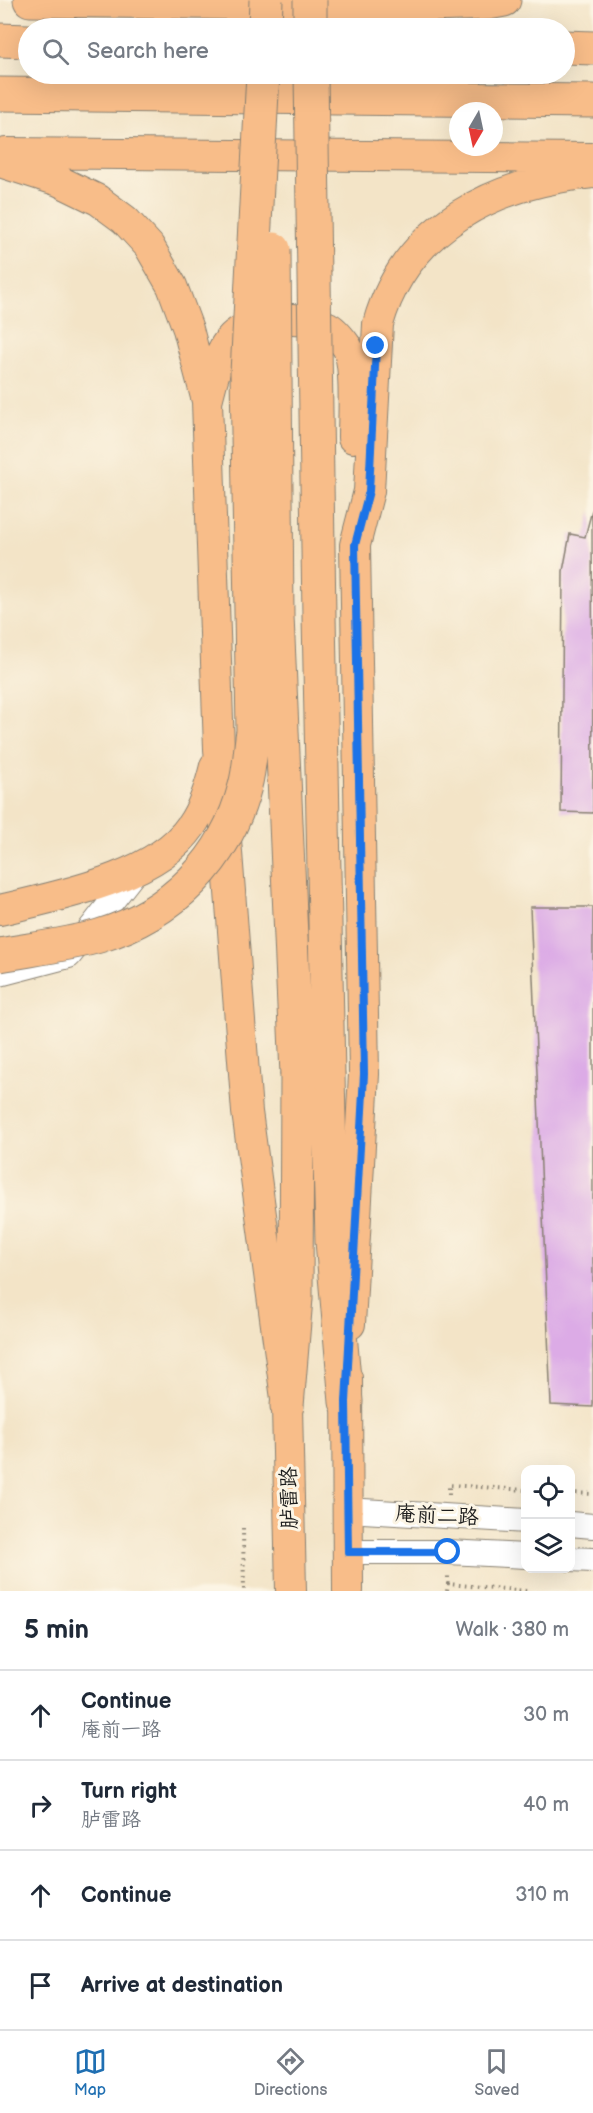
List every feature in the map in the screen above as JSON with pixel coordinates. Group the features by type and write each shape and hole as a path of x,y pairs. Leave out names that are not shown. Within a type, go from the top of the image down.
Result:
{"highway":[{"path":"30,0 432,5 488,3 504,0"},
{"path":"265,18 266,0"},
{"path":"272,0 272,18"},
{"path":"310,0 310,18"},
{"path":"0,40 18,41"},
{"path":"575,47 593,48"},
{"path":"0,955 101,935 146,918 164,906 197,876 223,842 233,823 243,793 253,731 247,373 262,84"},
{"path":"273,84 277,616 313,1075 332,1241 346,1402"},
{"path":"287,1406 313,1075 319,616 311,84"},
{"path":"0,94 593,101"}],"main road":[{"path":"0,152 593,158"},
{"path":"0,162 59,181 98,200 125,220 149,246 172,286 188,329 207,401 219,749 210,789 192,826 177,843 124,875 81,891 0,910"},
{"path":"355,545 369,491 378,324 384,301 401,272 439,228 476,205 504,192 593,173"},
{"path":"207,401 222,354 230,339 244,328 262,322 299,319 329,327 346,346 352,361 364,1074 346,1402 348,1591"},
{"name":"胪雷路","path":"219,749 247,1112 287,1406 291,1591"}],"street":[{"path":"0,974 69,956 140,866"},
{"name":"庵前二路","path":"347,1510 521,1521"},
{"path":"575,1524 593,1526"},
{"path":"348,1552 448,1552 521,1556"},
{"path":"575,1558 593,1560"}],"path":[{"path":"575,1493 593,1494"},
{"path":"243,1528 244,1591"},
{"path":"447,1591 448,1584 527,1591"}],"building":[{"path":"592,510 593,813 561,812 563,571 570,534 585,537"},
{"path":"530,907 593,907 593,1407 551,1405"}],"route":[{"path":"376,346 369,491 355,545 364,1074 346,1402 348,1552 448,1552"}]}
